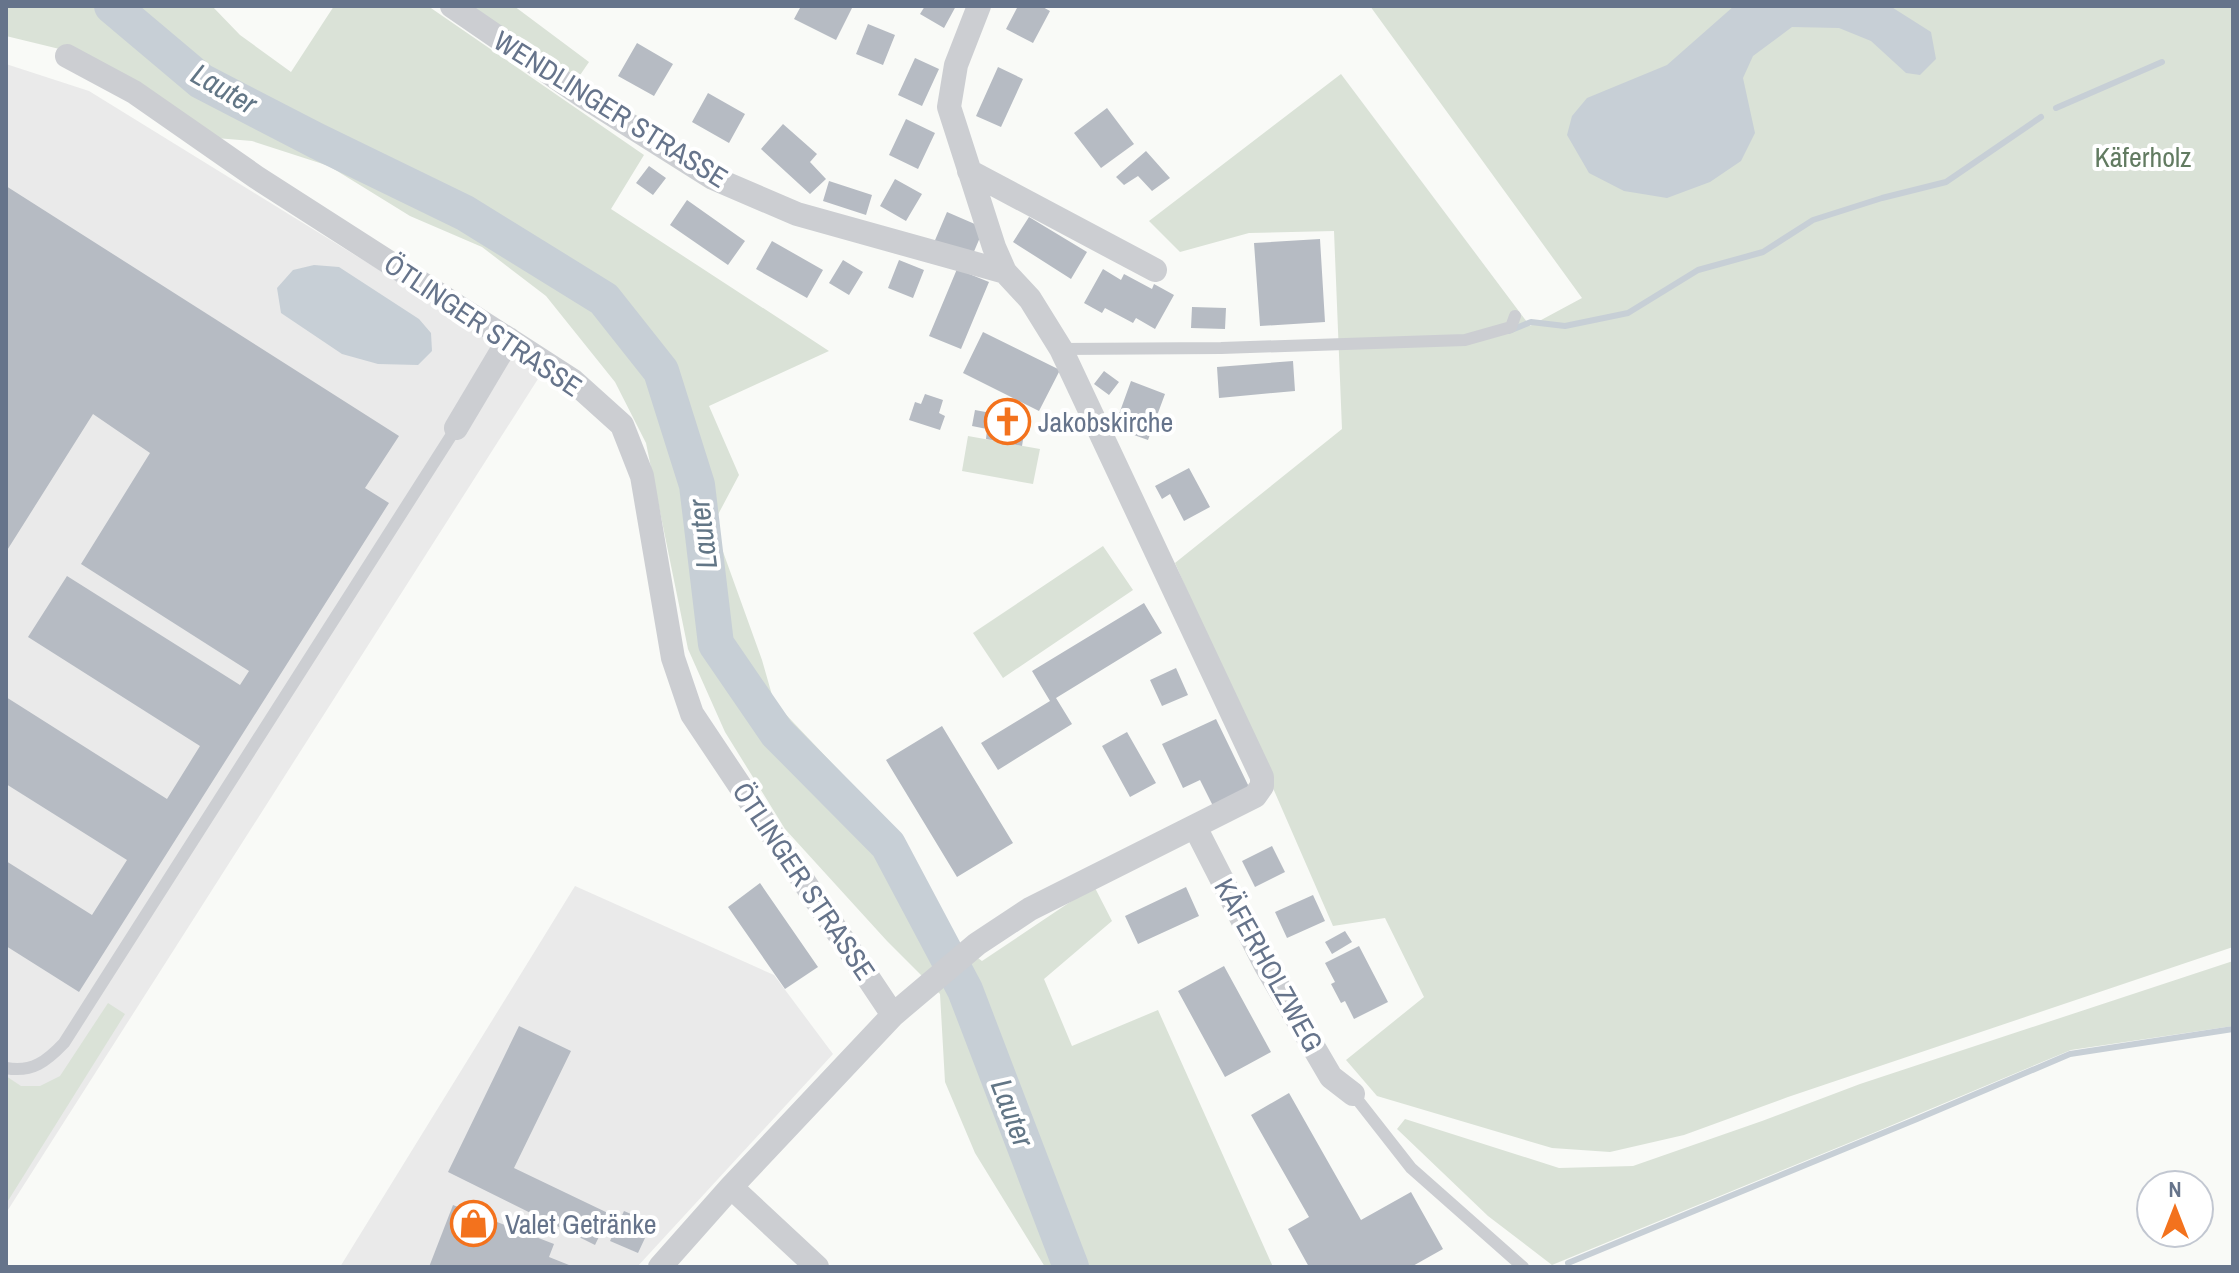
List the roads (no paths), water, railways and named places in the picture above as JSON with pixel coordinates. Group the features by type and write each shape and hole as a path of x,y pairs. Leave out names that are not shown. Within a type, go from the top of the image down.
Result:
{"street":[{"name":"WENDLINGER STRASSE","path":"452,6 583,96 713,178 797,214 1005,272"},
{"path":"660,1267 893,1015 977,944 1030,909 1255,796 1262,786 1262,777 1061,349 1030,299 1005,272 994,247 949,107 956,65 979,6"},
{"name":"ÖTLINGER STRASSE","path":"67,56 134,92 256,177 572,380 622,425 642,476 673,658 692,714 893,1015"},
{"path":"969,171 1155,270"},
{"path":"456,428 509,339"},
{"name":"KÄFERHOLZWEG","path":"1195,827 1266,966 1331,1077 1353,1094"},
{"path":"731,1187 817,1267"}],"lane":[{"path":"1061,349 1465,340 1511,327 1515,316"},
{"path":"6,1068 21,1070 33,1067 49,1060 64,1043 456,428"},
{"path":"1353,1094 1411,1168 1523,1267"}],"waterway":[{"name":"Lauter","path":"112,6 201,81 465,213 604,299 661,371 697,485 716,644 777,733 888,845 965,990 1071,1267"},
{"path":"2056,108 2162,62"},
{"path":"1509,331 1531,322 1565,326 1628,313 1698,270 1763,252 1813,220 1946,182 2041,117"},
{"path":"1568,1263 2070,1054 2233,1029"}],"place":[{"name":"Jakobskirche","path":"1007,422"},
{"name":"Valet Getränke","path":"474,1224"}],"park label":[{"name":"Käferholz","path":"2143,157"}]}
